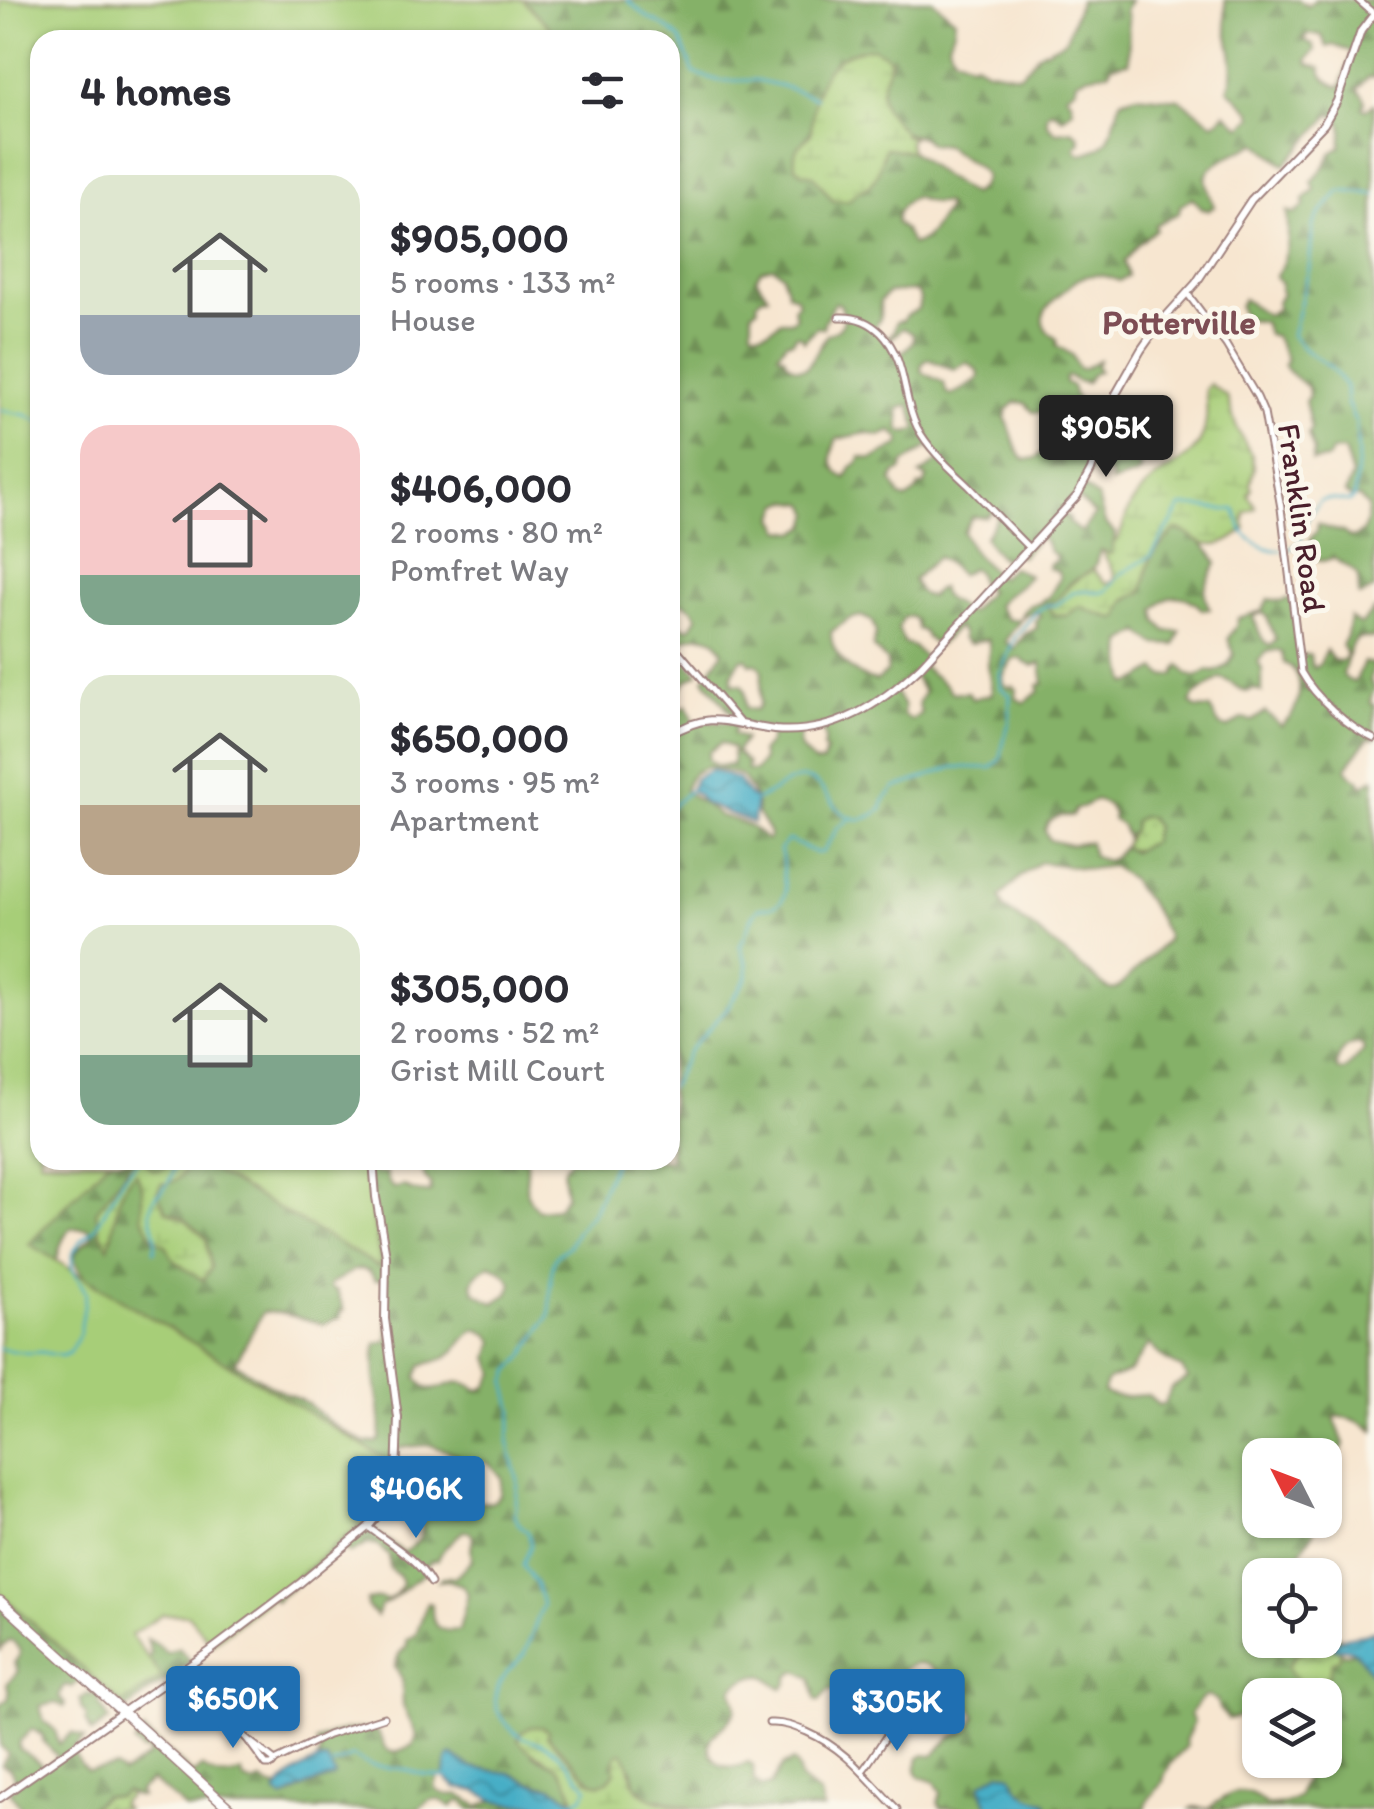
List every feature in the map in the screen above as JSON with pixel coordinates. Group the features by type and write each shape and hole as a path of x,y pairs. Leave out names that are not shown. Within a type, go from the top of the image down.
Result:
{"main road":[{"path":"0,1601 230,1809"}],"street":[{"path":"680,730 696,721 718,720 776,730 810,728 868,709 914,674 1078,496 1090,474 1119,388 1150,336 1219,251 1251,200 1324,124 1337,101 1361,31 1374,14 1358,0"},
{"name":"Franklin Road","path":"1187,294 1226,345 1264,413 1281,508 1301,672 1342,718 1374,738"},
{"path":"839,317 864,320 884,335 900,364 914,419 922,434 945,463 1029,548"},
{"path":"680,654 740,723"},
{"path":"0,1798 299,1584 378,1517 389,1499 396,1480 397,1406 385,1315 386,1256 374,1170"},
{"path":"368,1526 409,1558 431,1583"},
{"path":"186,1666 188,1682"},
{"path":"171,1677 188,1682 247,1740 266,1766 328,1735 384,1717"},
{"path":"862,1770 907,1711 914,1710"},
{"path":"769,1723 778,1722 817,1736 862,1770 897,1809"}],"green space":[{"path":"0,0 932,0 955,19 948,43 954,56 985,69 1018,75 1038,54 1066,40 1080,0 1130,0 1125,11 1129,62 1077,80 1076,88 1066,95 1073,109 1063,118 1051,110 1047,114 1047,124 1056,132 1072,130 1079,136 1075,148 1080,154 1106,142 1121,100 1136,95 1179,99 1213,123 1225,113 1242,127 1253,117 1228,89 1233,65 1225,0 1298,0 1308,6 1315,0 1374,0 1374,77 1368,77 1357,89 1364,97 1362,107 1374,104 1374,589 1359,596 1358,577 1353,570 1334,558 1323,561 1310,557 1310,539 1318,523 1355,537 1365,527 1368,507 1359,497 1345,493 1352,475 1344,450 1332,451 1328,459 1312,461 1314,451 1308,435 1311,429 1305,401 1308,387 1284,365 1287,360 1275,336 1268,334 1263,322 1245,317 1239,306 1243,299 1267,315 1277,309 1282,294 1275,277 1286,253 1287,211 1295,214 1304,206 1304,199 1315,190 1312,182 1331,153 1341,147 1342,128 1336,117 1331,114 1285,165 1257,143 1215,165 1206,178 1214,207 1202,209 1192,198 1180,206 1179,213 1155,225 1156,229 1124,262 1128,276 1119,281 1098,275 1079,279 1049,305 1043,322 1057,339 1056,345 1072,355 1078,368 1100,359 1096,365 1099,371 1086,383 1069,376 1065,382 1072,386 1079,403 1094,414 1112,404 1108,416 1127,422 1123,453 1140,466 1136,475 1111,483 1111,474 1093,465 1083,486 1098,498 1105,523 1115,533 1113,552 1100,551 1091,572 1074,580 1050,604 1072,610 1080,606 1115,619 1126,600 1142,592 1151,557 1175,530 1200,542 1217,564 1205,591 1210,609 1203,610 1179,596 1166,599 1155,610 1157,621 1166,631 1180,631 1175,645 1155,644 1140,632 1123,642 1127,684 1156,669 1164,676 1174,675 1180,665 1188,675 1196,677 1224,667 1234,653 1228,639 1238,618 1262,611 1268,599 1291,598 1298,655 1310,655 1314,668 1326,650 1333,660 1344,659 1342,645 1350,618 1360,625 1374,610 1374,638 1358,638 1351,646 1343,674 1353,682 1364,662 1374,663 1370,702 1374,706 1374,738 1369,737 1346,768 1362,786 1374,778 1374,1431 1355,1420 1334,1417 1342,1438 1242,1438 1242,1538 1310,1538 1298,1558 1242,1558 1242,1658 1342,1658 1342,1653 1351,1653 1353,1648 1374,1652 1374,1809 1208,1809 1237,1792 1251,1794 1267,1805 1284,1804 1299,1796 1306,1778 1342,1778 1342,1678 1242,1678 1242,1716 1228,1719 1217,1700 1207,1696 1201,1699 1190,1714 1194,1722 1185,1741 1187,1746 1169,1767 1145,1809 1049,1809 1045,1801 1028,1798 1014,1783 988,1804 989,1809 941,1808 941,1792 935,1782 920,1777 916,1771 919,1758 933,1756 951,1737 969,1730 976,1716 966,1702 950,1695 935,1708 929,1706 937,1672 915,1664 882,1687 859,1685 843,1693 829,1690 819,1701 811,1678 797,1671 782,1688 760,1675 733,1688 735,1712 709,1743 714,1759 731,1767 748,1762 753,1765 754,1781 763,1787 771,1785 783,1765 793,1761 801,1780 820,1795 824,1809 697,1809 652,1800 636,1786 632,1769 615,1772 601,1784 592,1782 547,1736 548,1731 537,1728 521,1733 533,1755 558,1768 567,1779 575,1801 552,1787 510,1773 471,1768 448,1757 444,1777 438,1777 435,1787 439,1791 458,1794 479,1806 494,1800 547,1809 471,1809 463,1802 451,1807 434,1799 419,1809 186,1809 152,1780 138,1792 141,1796 125,1791 118,1797 104,1796 88,1809 22,1809 10,1792 18,1784 10,1769 2,1765 8,1754 0,1746 0,1704 8,1699 7,1684 18,1671 14,1663 20,1651 9,1641 0,1652 0,1391 87,1280 75,1257 92,1237 89,1229 71,1228 63,1239 57,1261 61,1266 31,1348","holes":["1309,34 1321,35 1327,47 1333,45 1352,52 1341,87 1328,80 1321,68 1309,64 1313,45 1303,39","828,125 922,137 930,144 944,145 985,176 981,187 972,194 911,151 868,146 849,200 833,201 813,175","914,197 945,203 947,208 929,235 912,245 896,223 901,207","773,267 782,274 788,293 796,297 796,317 764,332 752,330 752,312 761,297 768,296 756,278 761,270","911,291 918,293 920,299 918,309 896,322 887,339 874,327 880,319 880,301 888,293","835,302 841,305 842,323 827,334 806,368 792,367 778,354 796,335 804,341 817,327 823,328","903,328 913,334 913,342 896,355 888,341","928,359 954,370 967,362 978,371 979,378 951,395 944,383 922,372 921,365","1016,402 1025,403 1033,412 1053,415 1054,422 1044,435 1043,452 1036,458 1025,460 1021,456 1005,418","910,405 917,429 900,431 899,408","892,431 900,445 872,459 860,457 846,478 840,475 832,456 837,439 867,433 880,436","929,446 940,460 920,475 927,477 925,485 906,499 900,497 892,481 903,464","1076,497 1095,514 1082,531 1062,512","788,501 806,504 811,513 807,526 797,532 782,530 775,518 781,504","993,511 998,517 985,537 1003,560 1013,552 1021,557 1040,537 1056,556 1048,568 1058,571 1060,578 1049,597 1030,605 1020,619 1008,620 997,606 1029,576 1012,567 1000,578 974,553 963,532 972,517 986,517","937,557 960,575 971,568 976,571 989,591 969,613 944,597 941,588 930,597 919,591 913,580","1036,611 1041,616 1037,628 1025,634 1014,649 1005,641 1023,616","1255,615 1266,615 1276,640 1270,646 1264,641","861,616 872,621 876,633 873,647 887,661 887,672 877,681 853,670 839,657 831,632 849,619","910,616 917,629 938,646 957,627 969,644 988,639 992,694 972,699 968,692 951,692 923,667 926,659 904,643 898,628 904,617","1277,650 1298,679 1298,701 1292,716 1281,726 1265,712 1252,721 1242,719 1227,728 1219,725 1210,709 1196,708 1190,703 1220,678 1246,692 1262,692 1258,661 1267,652","1021,658 1033,666 1041,663 1044,684 1038,685 1039,691 1025,703 1016,698 1017,689 1004,684 1003,676 1013,659","741,659 760,666 760,705 756,710 746,708 742,685 732,684 732,675","912,674 924,692 918,704 921,713 912,720 903,715 904,706 893,690","821,726 826,750 823,762 815,763 803,752 799,741 801,729","721,743 733,748 732,765 713,764 708,759 709,752","709,767 741,775 756,799 757,813 769,832 767,840 752,827 721,816 685,791 695,772","1096,800 1108,805 1112,819 1122,826 1126,837 1133,830 1134,821 1149,817 1155,827 1152,842 1132,852 1123,847 1105,861 1093,856 1089,842 1070,845 1049,840 1045,830 1048,822 1059,816 1072,816 1075,810","1040,862 1089,869 1112,866 1131,879 1149,902 1167,935 1166,941 1113,990 1004,908 1000,897","1360,1043 1364,1050 1341,1071 1337,1068 1338,1058 1350,1045","490,1265 512,1284 508,1294 494,1303 475,1292 475,1276","362,1269 375,1280 387,1279 388,1341 377,1343 375,1355 381,1427 377,1442 365,1443 332,1424 307,1403 235,1363 263,1312 324,1324 341,1317 340,1311 344,1310 330,1284","476,1329 494,1341 489,1358 495,1373 487,1387 480,1390 457,1382 434,1389 423,1385 417,1377 421,1366 445,1358","1149,1344 1164,1359 1182,1368 1187,1378 1171,1388 1165,1403 1158,1405 1148,1395 1120,1397 1103,1392 1106,1382 1129,1372","430,1445 458,1455 463,1463 491,1465 502,1478 500,1495 493,1502 445,1497 418,1484 413,1470 398,1465 398,1448","384,1509 394,1517 414,1515 422,1528 417,1541 404,1553 369,1526","463,1531 470,1532 472,1560 456,1577 439,1581 462,1585 468,1594 459,1630 437,1626 432,1604 427,1603 416,1635 407,1639 395,1666 402,1679 403,1706 417,1736 413,1745 394,1753 385,1749 378,1732 371,1730 330,1735 316,1742 318,1760 324,1760 332,1778 288,1797 276,1793 279,1787 244,1780 241,1772 220,1776 202,1767 194,1775 144,1731 134,1743 150,1755 122,1773 115,1767 88,1771 72,1750 85,1738 72,1733 59,1744 55,1730 44,1721 40,1706 56,1703 64,1707 59,1697 62,1688 72,1687 84,1677 98,1690 80,1700 92,1733 109,1720 98,1702 103,1695 123,1711 191,1662 179,1648 167,1653 147,1639 151,1655 143,1659 63,1587 269,1593 275,1601 343,1548 350,1553 367,1544 377,1544 389,1556 390,1569 402,1583 387,1600 367,1600 376,1616 381,1606 426,1573 423,1569 438,1560 445,1547","32,1729 43,1736 58,1757 44,1768 19,1748 20,1741"]},
{"path":"0,0 523,0 552,30 30,30 30,1170 99,1170 29,1244 392,1463 381,1501 364,1521 212,1644 188,1615 162,1614 131,1635 162,1677 122,1704 0,1593"},
{"path":"873,48 890,58 881,97 904,135 912,137 911,151 885,148 870,186 849,200 834,201 813,175 795,166 795,154 811,134 818,88 831,65 842,56"},
{"path":"1210,384 1227,397 1237,429 1252,456 1252,488 1248,495 1256,508 1245,513 1246,528 1218,545 1205,544 1175,530 1151,558 1142,593 1125,601 1119,618 1080,606 1066,616 1054,614 1046,604 1094,568 1106,583 1115,580 1102,551 1113,552 1130,507 1147,486 1196,447 1203,434 1205,389"},
{"path":"680,652 698,674 680,689"},
{"path":"1149,817 1155,827 1152,842 1137,850 1125,850 1134,821"},
{"path":"126,1170 184,1170 179,1178 161,1184 157,1193 166,1211 185,1219 206,1238 211,1268 203,1280 172,1258 166,1245 154,1239 142,1217 142,1187 136,1172 123,1188 108,1247 96,1212"},
{"path":"211,1170 366,1170 381,1268"},
{"path":"1294,1658 1340,1658 1332,1662 1324,1678 1295,1678 1288,1666"},
{"path":"531,1727 548,1731 547,1736 592,1782 601,1784 609,1780 615,1772 614,1761 622,1752 634,1782 644,1794 661,1802 697,1809 580,1809 560,1770 518,1740"},
{"path":"125,1791 130,1795 120,1804 125,1809 88,1809 104,1796"}],"water":[{"path":"711,770 738,779 756,800 753,823 703,803 690,790 695,778"},
{"path":"1374,1630 1374,1678 1354,1652 1342,1648 1342,1639"},
{"path":"451,1754 472,1768 510,1773 552,1787 575,1801 580,1809 514,1804 455,1787 444,1777"},
{"path":"318,1760 327,1760 335,1775 332,1778 283,1799 276,1793 289,1778"},
{"path":"1000,1772 1012,1775 1020,1790 1045,1801 1049,1809 989,1809 982,1783"}],"waterway":[{"path":"627,0 670,30"},
{"path":"680,39 694,73 720,81 757,80 816,98"},
{"path":"1289,549 1300,540 1307,519 1320,501 1349,502 1354,497 1358,456 1356,423 1347,403 1346,386 1292,335 1309,269 1313,225 1340,191 1374,194"},
{"path":"0,410 30,417"},
{"path":"756,800 794,780 808,779 838,809 856,819 882,809 884,800 895,788 954,767 991,768 1001,759 1009,723 1010,695 1001,688 1000,674 1015,637 1047,605 1056,605 1073,593 1106,591 1121,574 1151,556 1181,507 1235,509 1247,536 1263,547 1282,551"},
{"path":"680,799 690,790"},
{"path":"680,1068 688,1052 727,1008 747,977 740,946 750,922 759,908 776,905 784,896 780,850 788,840 823,852 837,829 852,817"},
{"path":"0,1349 62,1356 69,1353 80,1333 86,1293 72,1268 72,1254 95,1229 130,1170"},
{"path":"154,1251 152,1203 174,1170"},
{"path":"573,1801 583,1797 588,1788 551,1748 511,1729 502,1719 495,1700 507,1672 523,1656 543,1605 537,1585 523,1565 531,1545 528,1532 515,1515 518,1481 508,1441 513,1410 506,1383 510,1371 548,1318 554,1260 593,1212 611,1170"},
{"path":"332,1765 353,1756 372,1766 444,1777"}],"district":[{"name":"Potterville","path":"1179,322"}]}
